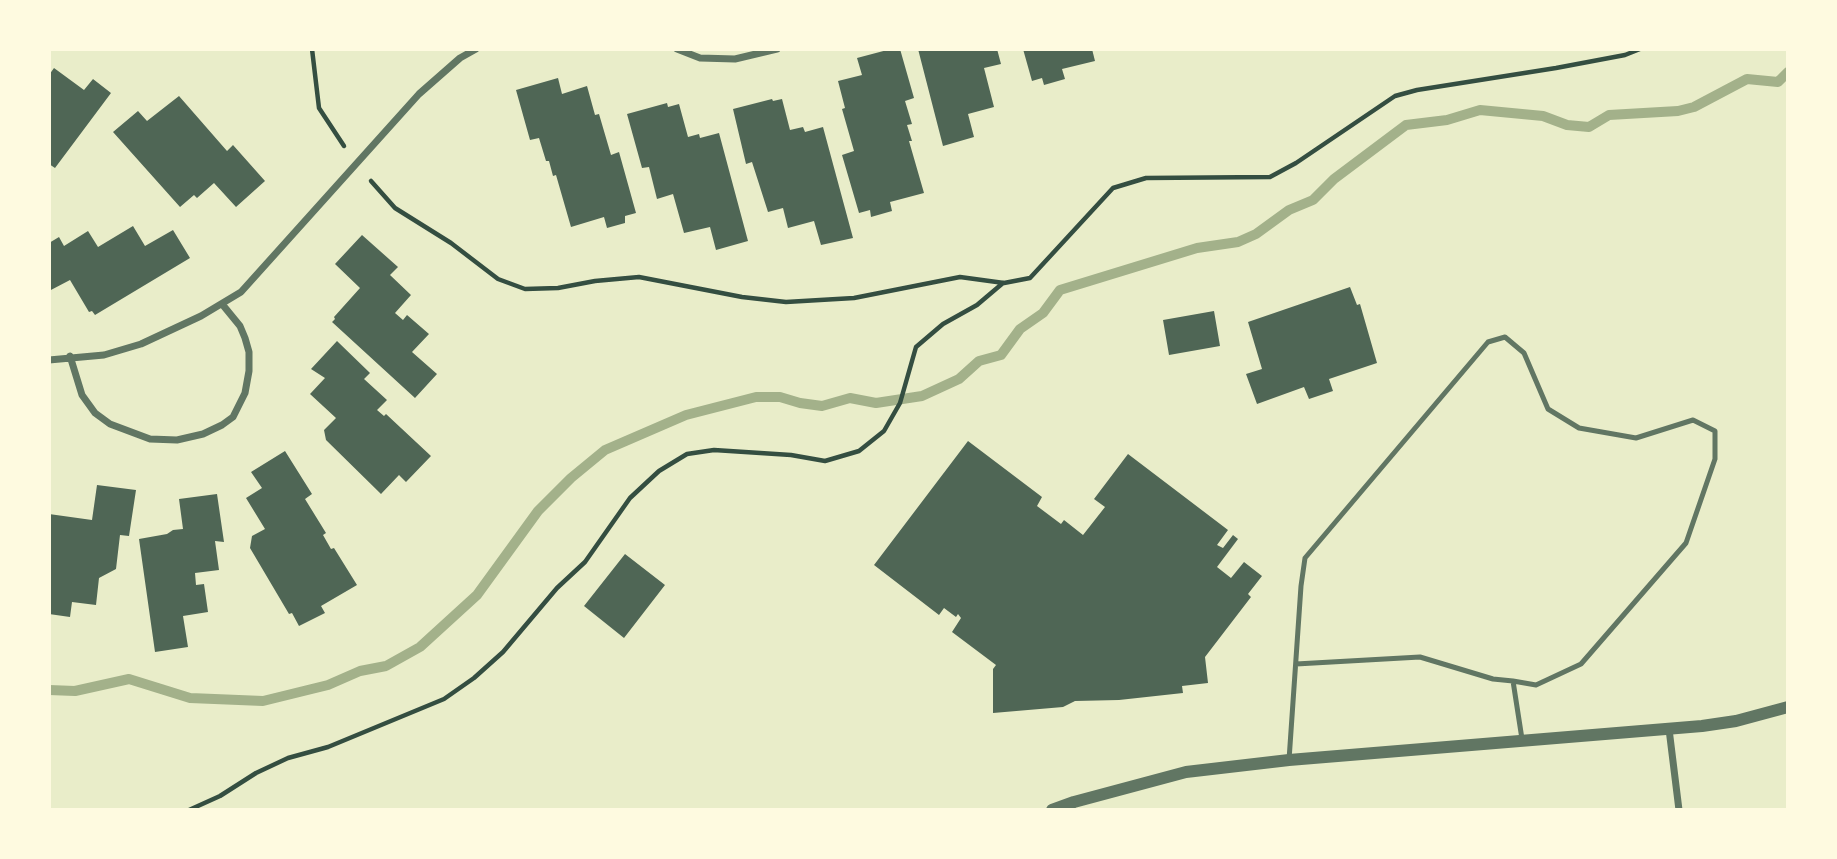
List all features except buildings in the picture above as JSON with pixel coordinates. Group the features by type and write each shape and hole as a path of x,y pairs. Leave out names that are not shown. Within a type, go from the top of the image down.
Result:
{"street":[{"path":"49,360 104,355 141,345 201,316 241,292 419,94 460,58 475,49"},
{"path":"677,49 700,58 735,59 777,49"},
{"path":"70,356 82,395 95,413 110,424 150,439 177,440 204,434 233,416 245,393 249,371 249,352 245,338 240,326 222,304"},
{"path":"1052,810 1186,772 1289,760 1669,729 1736,721 1788,707"},
{"path":"1669,729 1679,810"}],"lane":[{"path":"1289,760 1301,586 1306,558 1488,341 1505,338 1524,353 1548,409 1579,428 1636,438 1693,420 1715,431 1715,459 1686,543 1581,664 1536,685 1493,678 1420,657 1296,664"},
{"path":"1513,681 1522,741"}],"path":[{"path":"312,49 318,108 355,163 395,208 452,243 498,279 525,289 558,288 639,277 742,297 786,302 854,298 960,277 1004,283 1030,278 1113,188 1146,178 1270,177 1296,163 1395,96 1625,55 1640,49"},
{"path":"189,810 288,758 328,747 444,699 474,678 503,652 557,588 585,562 630,498 659,471 687,454 713,450 791,455 825,461 859,451 884,431 900,403 916,347 943,324 977,305 1004,283"}],"waterway":[{"path":"49,690 75,691 129,679 190,698 263,701 328,685 360,671 386,666 420,647 477,595 538,511 571,478 605,450 686,415 756,397 780,397 822,406 850,398 876,403 922,396 959,379 979,361 1001,355 1020,329 1043,313 1060,290 1197,248 1238,242 1256,234 1289,210 1313,200 1334,179 1406,125 1447,120 1480,110 1543,116 1567,125 1589,127 1609,115 1678,111 1694,107 1747,79 1778,82 1788,72"}]}
